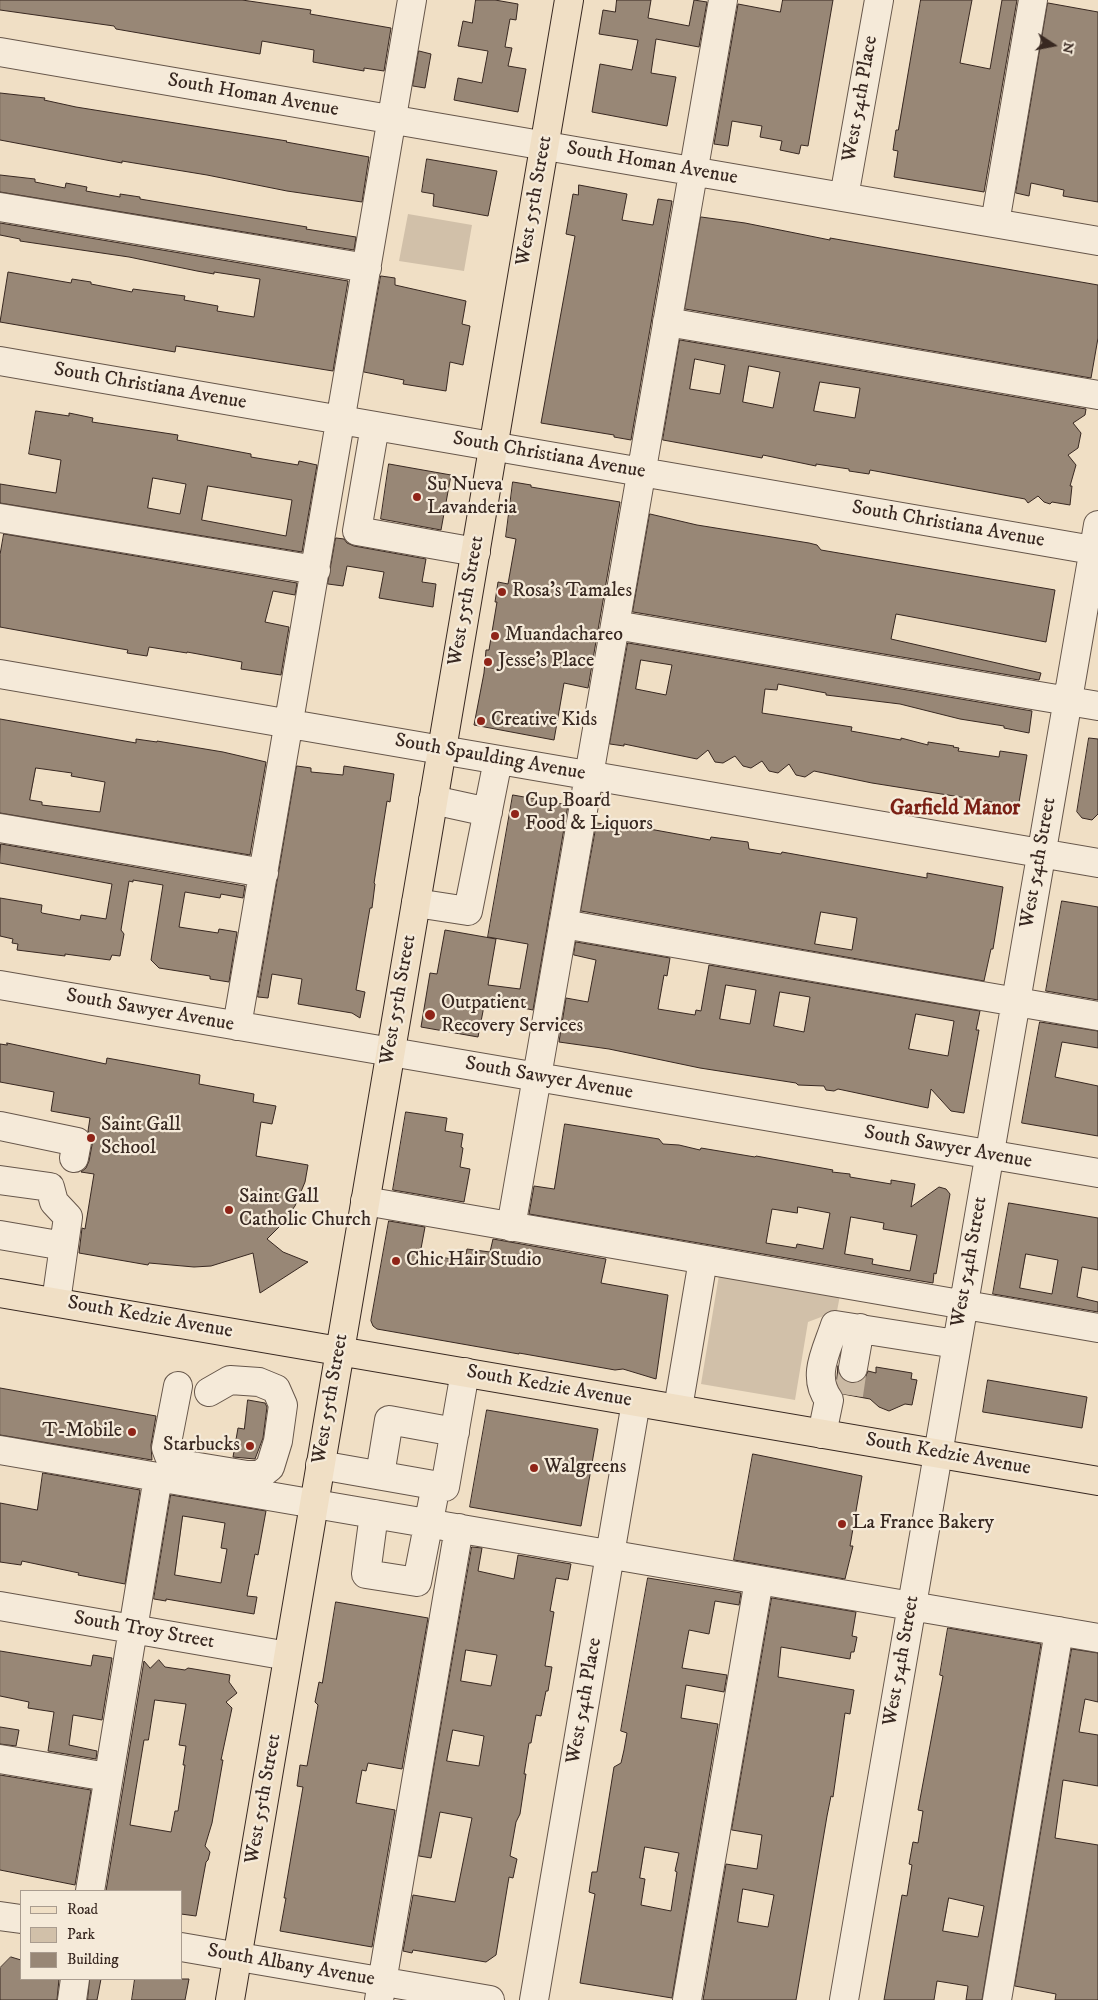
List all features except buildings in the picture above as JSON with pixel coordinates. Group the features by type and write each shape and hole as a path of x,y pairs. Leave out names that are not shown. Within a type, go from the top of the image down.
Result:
{"main road":[{"name":"West 55th Street","path":"230,2000 569,0"},
{"name":"South Kedzie Avenue","path":"0,1293 1098,1481"}],"street":[{"path":"238,1026 412,0"},
{"path":"511,1227 723,0"},
{"name":"West 54th Place","path":"844,197 879,0"},
{"path":"995,223 1033,0"},
{"name":"South Homan Avenue","path":"0,52 1098,241"},
{"path":"0,207 367,268"},
{"path":"667,322 1098,395"},
{"name":"South Christiana Avenue","path":"0,361 641,472 1097,542"},
{"path":"375,426 357,531 476,552"},
{"path":"0,518 316,570"},
{"name":"West 54th Street","path":"844,2000 1067,701 1097,542"},
{"path":"615,625 1098,706"},
{"name":"South Spaulding Avenue","path":"0,674 1098,863"},
{"path":"416,903 468,911 498,760"},
{"path":"433,800 488,812"},
{"path":"0,828 264,873"},
{"path":"563,924 1098,1016"},
{"name":"South Sawyer Avenue","path":"0,985 1098,1173"},
{"path":"0,1126 76,1142 74,1158"},
{"path":"0,1180 50,1187 54,1202 68,1217 56,1302"},
{"path":"365,1201 1098,1328"},
{"path":"0,1236 64,1246"},
{"path":"678,1408 703,1260"},
{"path":"822,1434 833,1396 820,1374 835,1325 956,1344"},
{"path":"853,1368 860,1328"},
{"path":"320,1465 446,1487 465,1372"},
{"path":"178,1386 166,1448 169,1456 180,1464 247,1475 260,1475 270,1467 278,1441 283,1405 276,1389 259,1382 230,1380 209,1392"},
{"name":"West 54th Place","path":"534,2000 636,1402"},
{"path":"380,1475 389,1420 455,1432"},
{"path":"0,1450 1098,1638"},
{"path":"90,1890 158,1477"},
{"path":"374,1514 366,1574 417,1582 436,1485"},
{"path":"381,1991 459,1528"},
{"path":"687,2000 759,1580"},
{"name":"South Troy Street","path":"0,1606 288,1656"},
{"path":"997,2000 1059,1631"},
{"path":"0,1759 108,1777"},
{"path":"0,1916 20,1919"},
{"name":"South Albany Avenue","path":"182,1947 237,1957 381,1991 490,2000"},
{"path":"72,2000 75,1980"}],"green space":[{"path":"408,214 472,225 464,271 399,261"},
{"path":"720,1269 841,1290 837,1311 808,1322 795,1400 701,1384"}],"tunnel":[{"path":"849,1395 853,1368"}],"place":[{"name":"Su Nueva Lavanderia","path":"417,497"},
{"name":"Rosa's Tamales","path":"502,592"},
{"name":"Muandachareo","path":"495,636"},
{"name":"Jesse's Place","path":"488,662"},
{"name":"Creative Kids","path":"481,721"},
{"name":"Cup Board Food & Liquors","path":"515,814"},
{"name":"Outpatient Recovery Services","path":"430,1015"},
{"name":"Saint Gall School","path":"91,1138"},
{"name":"Saint Gall Catholic Church","path":"229,1210"},
{"name":"Chic Hair Studio","path":"396,1261"},
{"name":"T-Mobile","path":"132,1432"},
{"name":"Starbucks","path":"250,1446"},
{"name":"Walgreens","path":"534,1468"},
{"name":"La France Bakery","path":"842,1524"}],"district":[{"name":"Garfield Manor","path":"955,810"}]}
